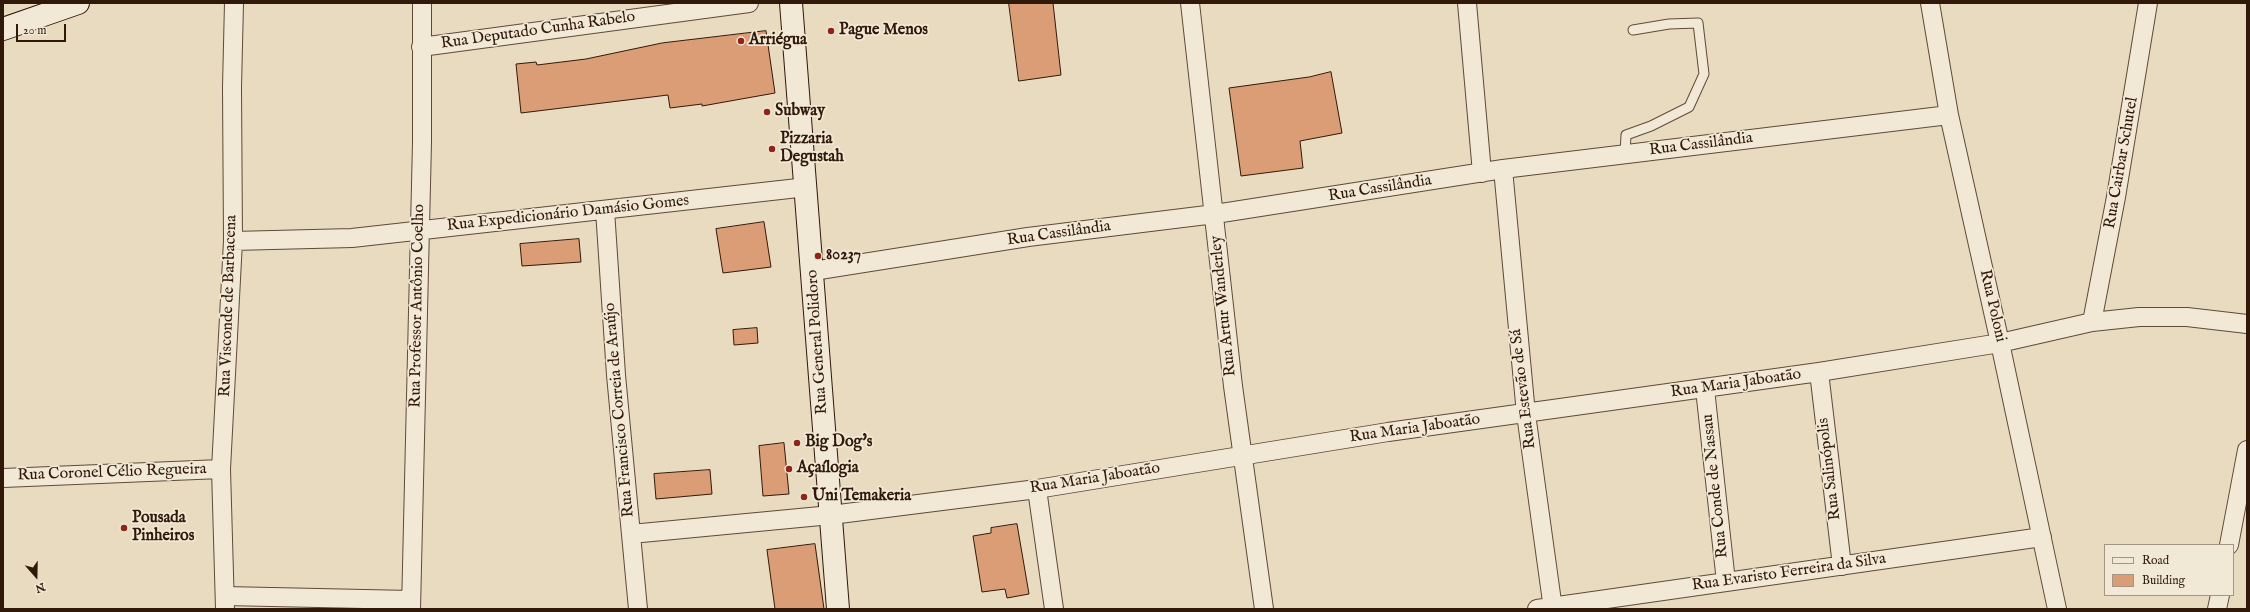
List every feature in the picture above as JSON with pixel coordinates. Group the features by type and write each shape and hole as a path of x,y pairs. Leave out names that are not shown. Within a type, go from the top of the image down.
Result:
{"street":[{"path":"3,29 78,3"},
{"name":"Rua Visconde de Barbacena","path":"225,603 222,469 233,241 232,87 234,3"},
{"name":"Rua Professor Antônio Coelho","path":"411,604 422,142 422,3"},
{"name":"Rua Deputado Cunha Rabelo","path":"421,47 749,3"},
{"name":"Rua General Polidoro","path":"792,3 838,609"},
{"name":"Rua Artur Wanderley","path":"1190,3 1215,214 1233,386 1264,609"},
{"path":"1467,3 1482,173"},
{"name":"Rua Poloni","path":"1930,3 1949,115 2057,609"},
{"name":"Rua Cairbar Schutel","path":"2092,322 2116,197 2148,3"},
{"name":"Rua Cassilândia","path":"813,271 1028,237 1215,214 1504,169 1949,115"},
{"name":"Rua Estevão de Sá","path":"1504,169 1526,414 1548,608"},
{"name":"Rua Expedicionário Damásio Gomes","path":"233,241 352,238 807,187"},
{"name":"Rua Francisco Correia de Araújo","path":"605,210 616,375 638,609"},
{"name":"Rua Maria Jaboatão","path":"631,534 831,515 1037,489 1243,454 1819,372 2000,343 2092,322 2139,317 2187,317 2247,324"},
{"name":"Rua Salinópolis","path":"1819,372 1842,566"},
{"name":"Rua Conde de Nassau","path":"1705,389 1726,582"},
{"path":"2229,544 2247,450"},
{"name":"Rua Coronel Célio Regueira","path":"3,478 222,469"},
{"path":"1037,489 1054,609"},
{"name":"Rua Evaristo Ferreira da Silva","path":"1548,608 2042,537"},
{"path":"2217,609 2220,596"},
{"path":"225,603 411,604"}],"lane":[{"path":"1625,154 1626,135 1651,126 1689,107 1704,74 1698,23 1669,24 1633,30"}],"building":[{"path":"1009,3 1053,3 1061,75 1019,81"},
{"path":"766,31 775,93 702,106 702,104 670,108 668,95 521,113 516,64 536,62 537,65 586,59 662,43"},
{"path":"1331,72 1342,133 1300,141 1303,168 1241,176 1229,88 1309,77"},
{"path":"764,222 771,267 723,273 716,229"},
{"path":"579,239 581,262 522,266 520,244"},
{"path":"757,328 758,343 734,345 733,330"},
{"path":"784,443 789,494 763,496 759,446"},
{"path":"710,470 712,494 656,499 654,474"},
{"path":"1017,524 1029,594 1007,598 1005,589 982,592 973,536 991,533 991,528"},
{"path":"815,544 824,609 775,609 767,550"}],"place":[{"name":"Pague Menos","path":"831,31"},
{"name":"Arriégua","path":"741,41"},
{"name":"Subway","path":"767,112"},
{"name":"Pizzaria Degustah","path":"772,149"},
{"name":"80237","path":"818,256"},
{"name":"Big Dog's","path":"797,443"},
{"name":"Açaílogia","path":"789,469"},
{"name":"Uni Temakeria","path":"804,497"},
{"name":"Pousada Pinheiros","path":"124,528"}]}
